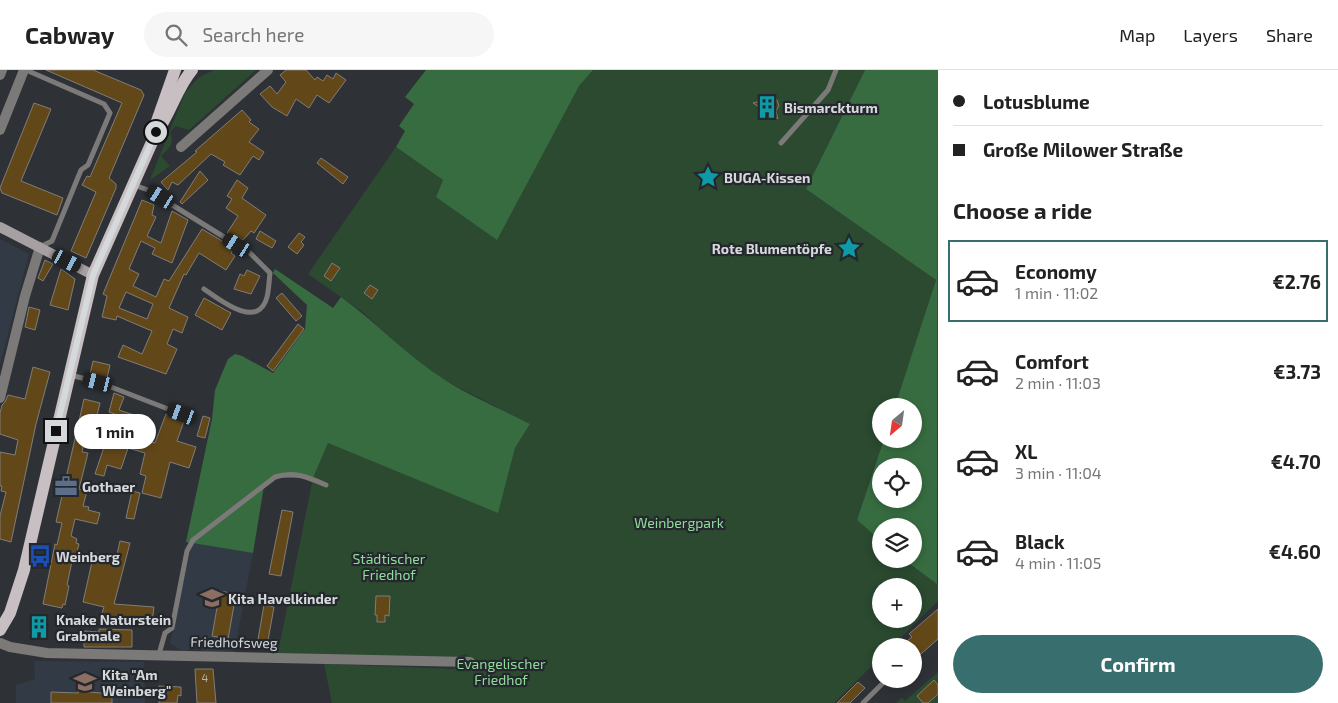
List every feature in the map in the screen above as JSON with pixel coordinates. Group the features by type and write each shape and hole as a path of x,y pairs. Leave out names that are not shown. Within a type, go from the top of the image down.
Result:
{"main road":[{"path":"156,132 156,120 175,70"},
{"path":"0,630 10,613 24,570 93,275 156,132 163,124 182,83 192,70"}],"street":[{"path":"0,75 2,70"},
{"path":"0,130 25,70"},
{"path":"181,146 268,70"},
{"path":"0,227 93,275"},
{"path":"0,398 25,296 40,247"},
{"name":"Friedhofsweg","path":"0,643 10,647 46,653 159,654 459,664 470,662"}],"lane":[{"path":"25,70 104,104 110,113 88,165 80,170 52,241 40,247"},
{"path":"781,143 828,90 836,70"},
{"path":"134,185 148,190 250,253 270,273 266,298 260,307 252,312 241,311 204,289"},
{"path":"70,375 98,382 182,414"},
{"path":"159,654 165,633 172,628 187,551 193,540 274,477 287,473 305,476 326,484"},
{"path":"863,703 878,688"}],"shaded area":[{"path":"0,239 29,254 0,364"},
{"name":"Kita Havelkinder","path":"192,543 253,553 234,653 204,652 197,645 184,652 170,643"},
{"name":"Kita \"Am Weinberg\"","path":"34,661 144,662 145,703 16,703 16,685 35,679"}],"green space":[{"path":"214,70 256,70 189,130 175,126 170,133 172,140 170,146 161,156 170,166 150,180 185,93 198,78"},
{"path":"426,70 593,70 579,86 497,240 436,197 443,180 396,147 405,131 399,126 414,104 405,97"},
{"name":"Weinbergpark","path":"593,70 865,70 806,189 936,280 898,398 872,398 872,448 881,448 878,458 872,458 872,475 857,520 872,533 872,568 915,568 936,583 938,582 938,601 922,617 922,578 872,578 872,628 910,628 900,638 872,638 872,666 834,703 332,703 324,664 454,669 468,654 446,659 278,653 313,478 328,443 497,512 515,448 530,424 446,381 412,357 361,311 308,274 396,147 443,180 436,197 579,86"},
{"path":"865,70 938,70 937,584 915,568 922,568 922,518 872,518 872,533 857,520 872,475 872,508 922,508 922,458 878,458 881,448 922,448 922,398 898,398 936,280 806,189"},
{"path":"275,269 333,308 341,297 431,371 465,392 530,424 515,448 498,513 328,443 313,478 275,478 264,486 253,553 186,542 212,419 215,390 228,359 235,354 242,356 273,373 305,329 307,305 273,273"},
{"path":"938,672 938,703 896,703 902,698 905,701"}],"building":[{"path":"46,70 93,70 141,90 144,95 109,178 116,184 116,188 86,258 71,251 96,192 82,185 87,176 90,177 122,103"},
{"path":"286,70 306,70 315,80 317,77 323,81 327,75 333,79 336,73 346,80 329,103 317,95 309,108 296,99 287,116 272,107 260,94 270,86 277,94 286,82 280,75"},
{"name":"Bismarckturm","path":"770,96 777,100 779,106 776,111 778,119 753,103 761,101 763,97"},
{"path":"34,103 51,109 21,181 63,198 57,215 2,193 0,188"},
{"path":"242,110 251,120 249,122 259,129 249,142 264,152 259,160 253,156 240,175 223,165 225,162 211,154 178,185 172,182 168,190 161,182"},
{"path":"321,158 348,177 343,184 317,163"},
{"path":"200,171 208,180 182,204 180,202"},
{"path":"237,180 248,188 242,198 266,215 254,233 251,231 243,240 239,238 238,240 227,233 238,216 226,208 232,199 227,196"},
{"path":"142,200 154,205 152,215 156,217 147,236 161,243 172,211 188,220 172,263 152,254 155,248 141,241 129,269 139,274 133,286 156,297 164,279 169,281 202,229 234,248 231,253 235,256 226,270 199,253 186,275 184,274 169,308 188,317 182,333 173,329 167,344 177,349 166,374 118,357 123,345 142,354 152,331 117,316 116,320 102,317 107,296 103,294","holes":["126,292 153,304 147,319 119,308"]},
{"path":"260,231 276,241 272,248 256,239"},
{"path":"299,233 305,237 301,242 304,245 297,254 288,247"},
{"path":"45,260 53,264 43,281 38,278"},
{"path":"332,263 340,268 331,281 324,276"},
{"path":"61,269 75,279 68,310 50,305"},
{"path":"247,270 260,276 251,294 234,289 240,274 244,276"},
{"path":"370,285 378,290 372,299 364,293"},
{"path":"282,293 302,316 296,321 276,298"},
{"path":"204,298 231,313 222,330 195,315"},
{"path":"29,307 40,310 35,330 25,327"},
{"path":"298,324 304,329 273,371 267,366"},
{"path":"93,361 110,365 107,378 90,374"},
{"path":"33,367 50,372 36,424 11,542 0,539 0,516 6,492 1,491 2,486 0,486 0,452 15,455 18,440 0,434 0,413 8,395 25,399"},
{"path":"114,393 124,397 119,410 134,415 126,435 155,443 166,414 184,421 177,441 196,447 189,468 170,462 161,498 142,493 146,476 140,474 145,453 128,448 121,469 107,465 104,476 95,474 115,414 109,412"},
{"path":"84,399 100,403 92,435 86,434 82,452 88,453 79,489 87,491 83,506 89,507 88,510 100,513 97,524 75,519 71,536 77,539 76,543 79,544 74,563 72,562 65,605 63,604 62,608 43,604 55,544 57,545 62,523 56,522"},
{"path":"203,416 210,418 205,438 197,436"},
{"path":"132,491 140,493 134,519 126,518"},
{"path":"282,510 293,512 281,576 269,574"},
{"path":"120,541 130,543 114,604 154,607 152,622 132,620 132,624 101,616 104,607 83,602 94,553 116,559"},
{"path":"220,591 236,594 228,639 212,636"},
{"path":"376,596 390,596 389,616 385,615 385,622 377,622 377,615 375,615"},
{"path":"264,605 274,607 267,646 257,645"},
{"path":"938,609 938,639 922,653 922,638 911,638 912,637 909,634 916,628 922,628 922,623"},
{"name":"Knake Naturstein Grabmale","path":"33,618 47,621 44,637 30,634"},
{"path":"99,629 132,630 132,647 84,647 84,631 99,632"},
{"path":"195,669 213,669 216,703 197,703"},
{"path":"934,680 938,685 938,694 928,703 923,703 917,696"},
{"path":"858,682 865,688 850,703 837,703"},
{"path":"159,686 181,687 181,696 178,695 177,703 159,703"},
{"path":"78,691 112,694 112,703 51,703 51,692 78,693"}],"place":[{"name":"Bismarckturm","path":"767,107"},
{"name":"BUGA-Kissen","path":"708,177"},
{"name":"Rote Blumentöpfe","path":"849,248"},
{"name":"Gothaer","path":"66,486"},
{"name":"Weinberg","path":"40,556"},
{"name":"Kita Havelkinder","path":"212,598"},
{"name":"Knake Naturstein Grabmale","path":"39,627"},
{"name":"Kita \"Am Weinberg\"","path":"85,682"}],"route":[{"path":"56,431 93,275 156,132"}],"park label":[{"name":"Städtischer Friedhof","path":"389,566"},
{"name":"Evangelischer Friedhof","path":"501,672"}]}
